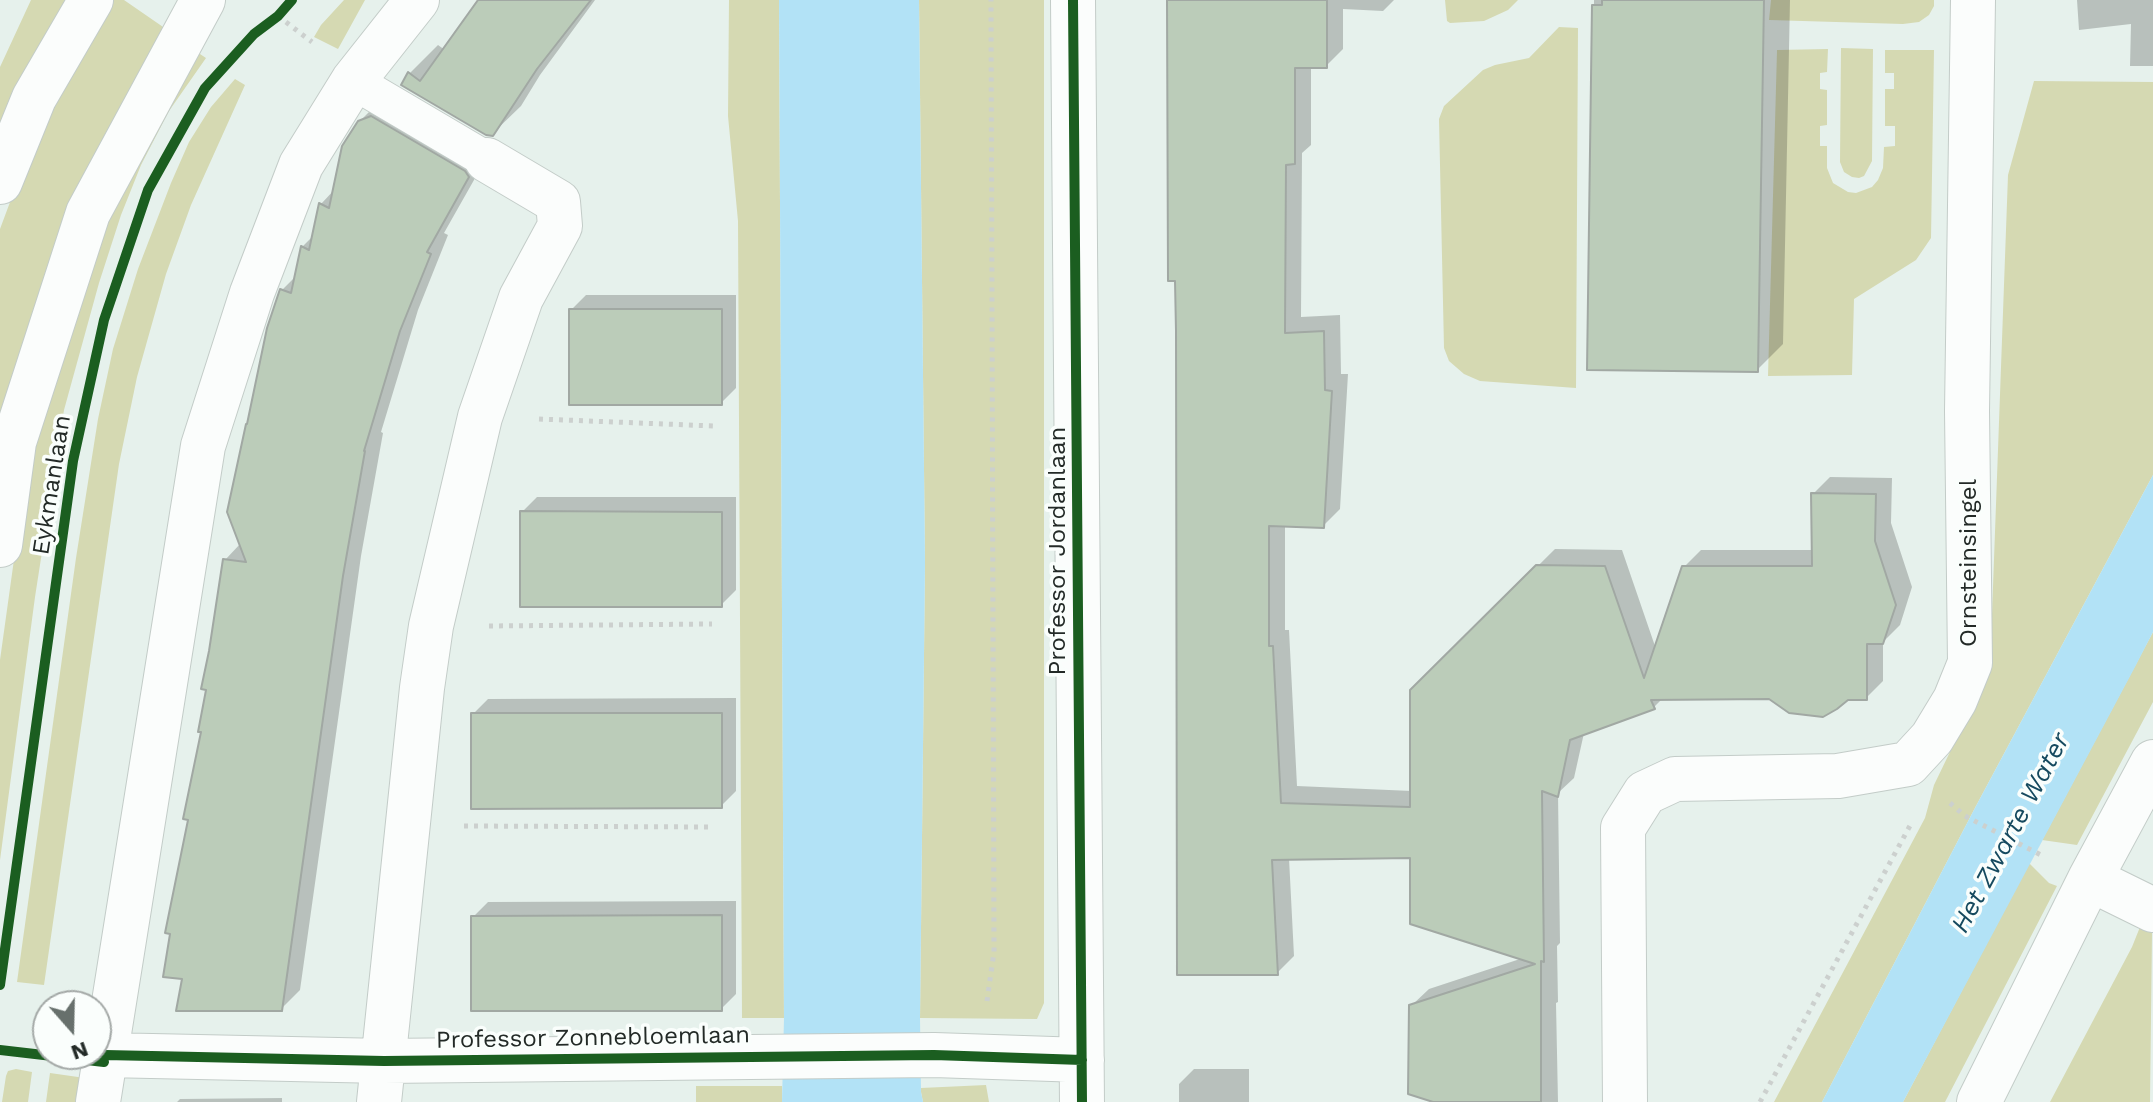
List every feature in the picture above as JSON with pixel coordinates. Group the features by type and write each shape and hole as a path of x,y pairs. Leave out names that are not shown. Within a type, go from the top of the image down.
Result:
{"street":[{"path":"0,182 34,98 91,0"},
{"path":"112,1012 203,446 252,293 301,165 353,81 417,0"},
{"name":"Professor Jordanlaan","path":"1073,0 1082,1081"},
{"name":"Ornsteinsingel","path":"1625,1102 1623,828 1645,793 1675,779 1838,776 1908,764 1932,738 1955,700 1970,663 1967,411 1973,0"},
{"name":"Eykmanlaan","path":"0,545 14,442 88,213 201,2"},
{"path":"381,1082 431,626 480,417 521,298 560,226 558,202 487,160"},
{"path":"1979,1102 2090,879 2153,762"},
{"path":"2090,879 2153,910"},
{"name":"Professor Zonnebloemlaan","path":"112,1056 381,1082 771,1056 934,1055 980,1057 1082,1081"},
{"path":"98,1102 103,1070"}],"lane":[{"path":"353,81 487,160"}],"path":[{"path":"980,1057 994,952 991,0"},
{"path":"201,2 254,34 285,8"},
{"path":"480,417 714,426"},
{"path":"431,626 712,624"},
{"path":"1760,1102 1916,813"},
{"path":"1965,816 2041,855"},
{"path":"408,826 711,827"}],"green space":[{"path":"31,0 72,0 0,141 0,67"},
{"path":"109,0 124,0 166,29 0,460 0,229 22,170"},
{"path":"344,0 365,0 338,49 314,37"},
{"path":"729,0 779,0 784,1018 742,1018 738,221 728,116"},
{"path":"919,0 1044,0 1044,1003 1037,1019 920,1018 925,563"},
{"path":"1445,0 1518,0 1508,10 1484,21 1450,23 1447,21"},
{"path":"1771,0 1934,0 1934,6 1929,15 1919,22 1903,24 1769,20"},
{"path":"1559,27 1578,28 1576,388 1480,381 1464,374 1449,361 1444,348 1439,119 1444,106 1483,70 1529,58"},
{"path":"191,48 206,58 169,111 141,165 99,283 64,410 0,860 0,660 17,538 41,416 106,218"},
{"path":"1841,48 1873,49 1872,161 1864,176 1859,178 1844,172 1840,162"},
{"path":"1828,49 1827,72 1820,73 1820,89 1827,90 1827,125 1820,126 1820,146 1827,146 1827,168 1833,183 1856,193 1872,187 1878,180 1883,168 1884,147 1895,146 1895,126 1885,126 1885,89 1894,89 1894,73 1885,73 1885,50 1934,50 1931,238 1916,260 1854,299 1852,375 1768,376 1777,50"},
{"path":"235,79 245,85 191,205 166,274 137,377 119,464 44,985 17,982 76,558 98,419 113,349 138,269 189,142 211,107"},
{"path":"2034,81 2153,82 2153,475 1822,1102 1774,1102 1925,818 1934,785 1990,669 2008,175"},
{"path":"2153,632 2153,702 2077,845 2042,840"},
{"path":"2029,863 2049,883 2057,886 1945,1102 1903,1102"},
{"path":"2140,927 2152,932 2150,1102 2050,1102 2132,947"},
{"path":"8,1071 32,1072 28,1102 2,1102"},
{"path":"50,1073 92,1079 96,1102 46,1102"},
{"path":"986,1085 989,1102 923,1102 921,1092 921,1088"},
{"path":"696,1086 782,1086 782,1102 696,1102"}],"water":[{"path":"779,0 919,0 925,563 920,1018 923,1102 782,1102"},
{"name":"Het Zwarte Water","path":"2153,475 2153,632 2135,667 1903,1102 1822,1102 1976,806"}],"building":[{"path":"478,0 591,0 537,69 493,136 486,135 401,85 408,72 420,81"},
{"path":"1167,0 1327,0 1327,68 1295,68 1295,164 1286,165 1285,333 1324,331 1325,390 1332,391 1324,528 1269,526 1269,646 1273,646 1281,803 1410,807 1410,690 1536,565 1605,566 1644,678 1682,566 1812,566 1811,493 1876,494 1875,541 1896,605 1883,644 1867,644 1867,700 1848,700 1823,717 1789,713 1769,699 1651,700 1655,709 1570,740 1558,797 1542,791 1544,962 1541,961 1541,1102 1433,1102 1408,1094 1409,1005 1535,964 1410,924 1410,858 1272,860 1278,975 1177,975 1176,331 1175,281 1168,281"},
{"path":"1602,0 1764,0 1758,372 1587,370 1592,5 1602,5"},
{"path":"371,116 465,171 469,177 427,252 431,254 400,331 364,451 343,576 282,1011 176,1011 182,979 163,977 170,934 165,933 188,820 183,819 201,732 198,732 206,690 201,689 223,559 246,562 227,512 246,424 267,328 280,289 291,293 301,246 309,250 319,203 329,208 342,146 358,121"},
{"path":"569,309 722,309 722,405 569,405"},
{"path":"520,511 722,512 722,607 520,607"},
{"path":"471,713 722,713 722,808 471,809"},
{"path":"722,915 722,1011 471,1011 471,916"}],"cycle path":[{"path":"0,985 73,461 104,320 148,190 205,88 254,34 278,16 292,0"},
{"path":"1073,0 1082,1102"},
{"path":"0,1050 32,1054"},
{"path":"112,1055 384,1061 934,1055 1082,1060"}]}
